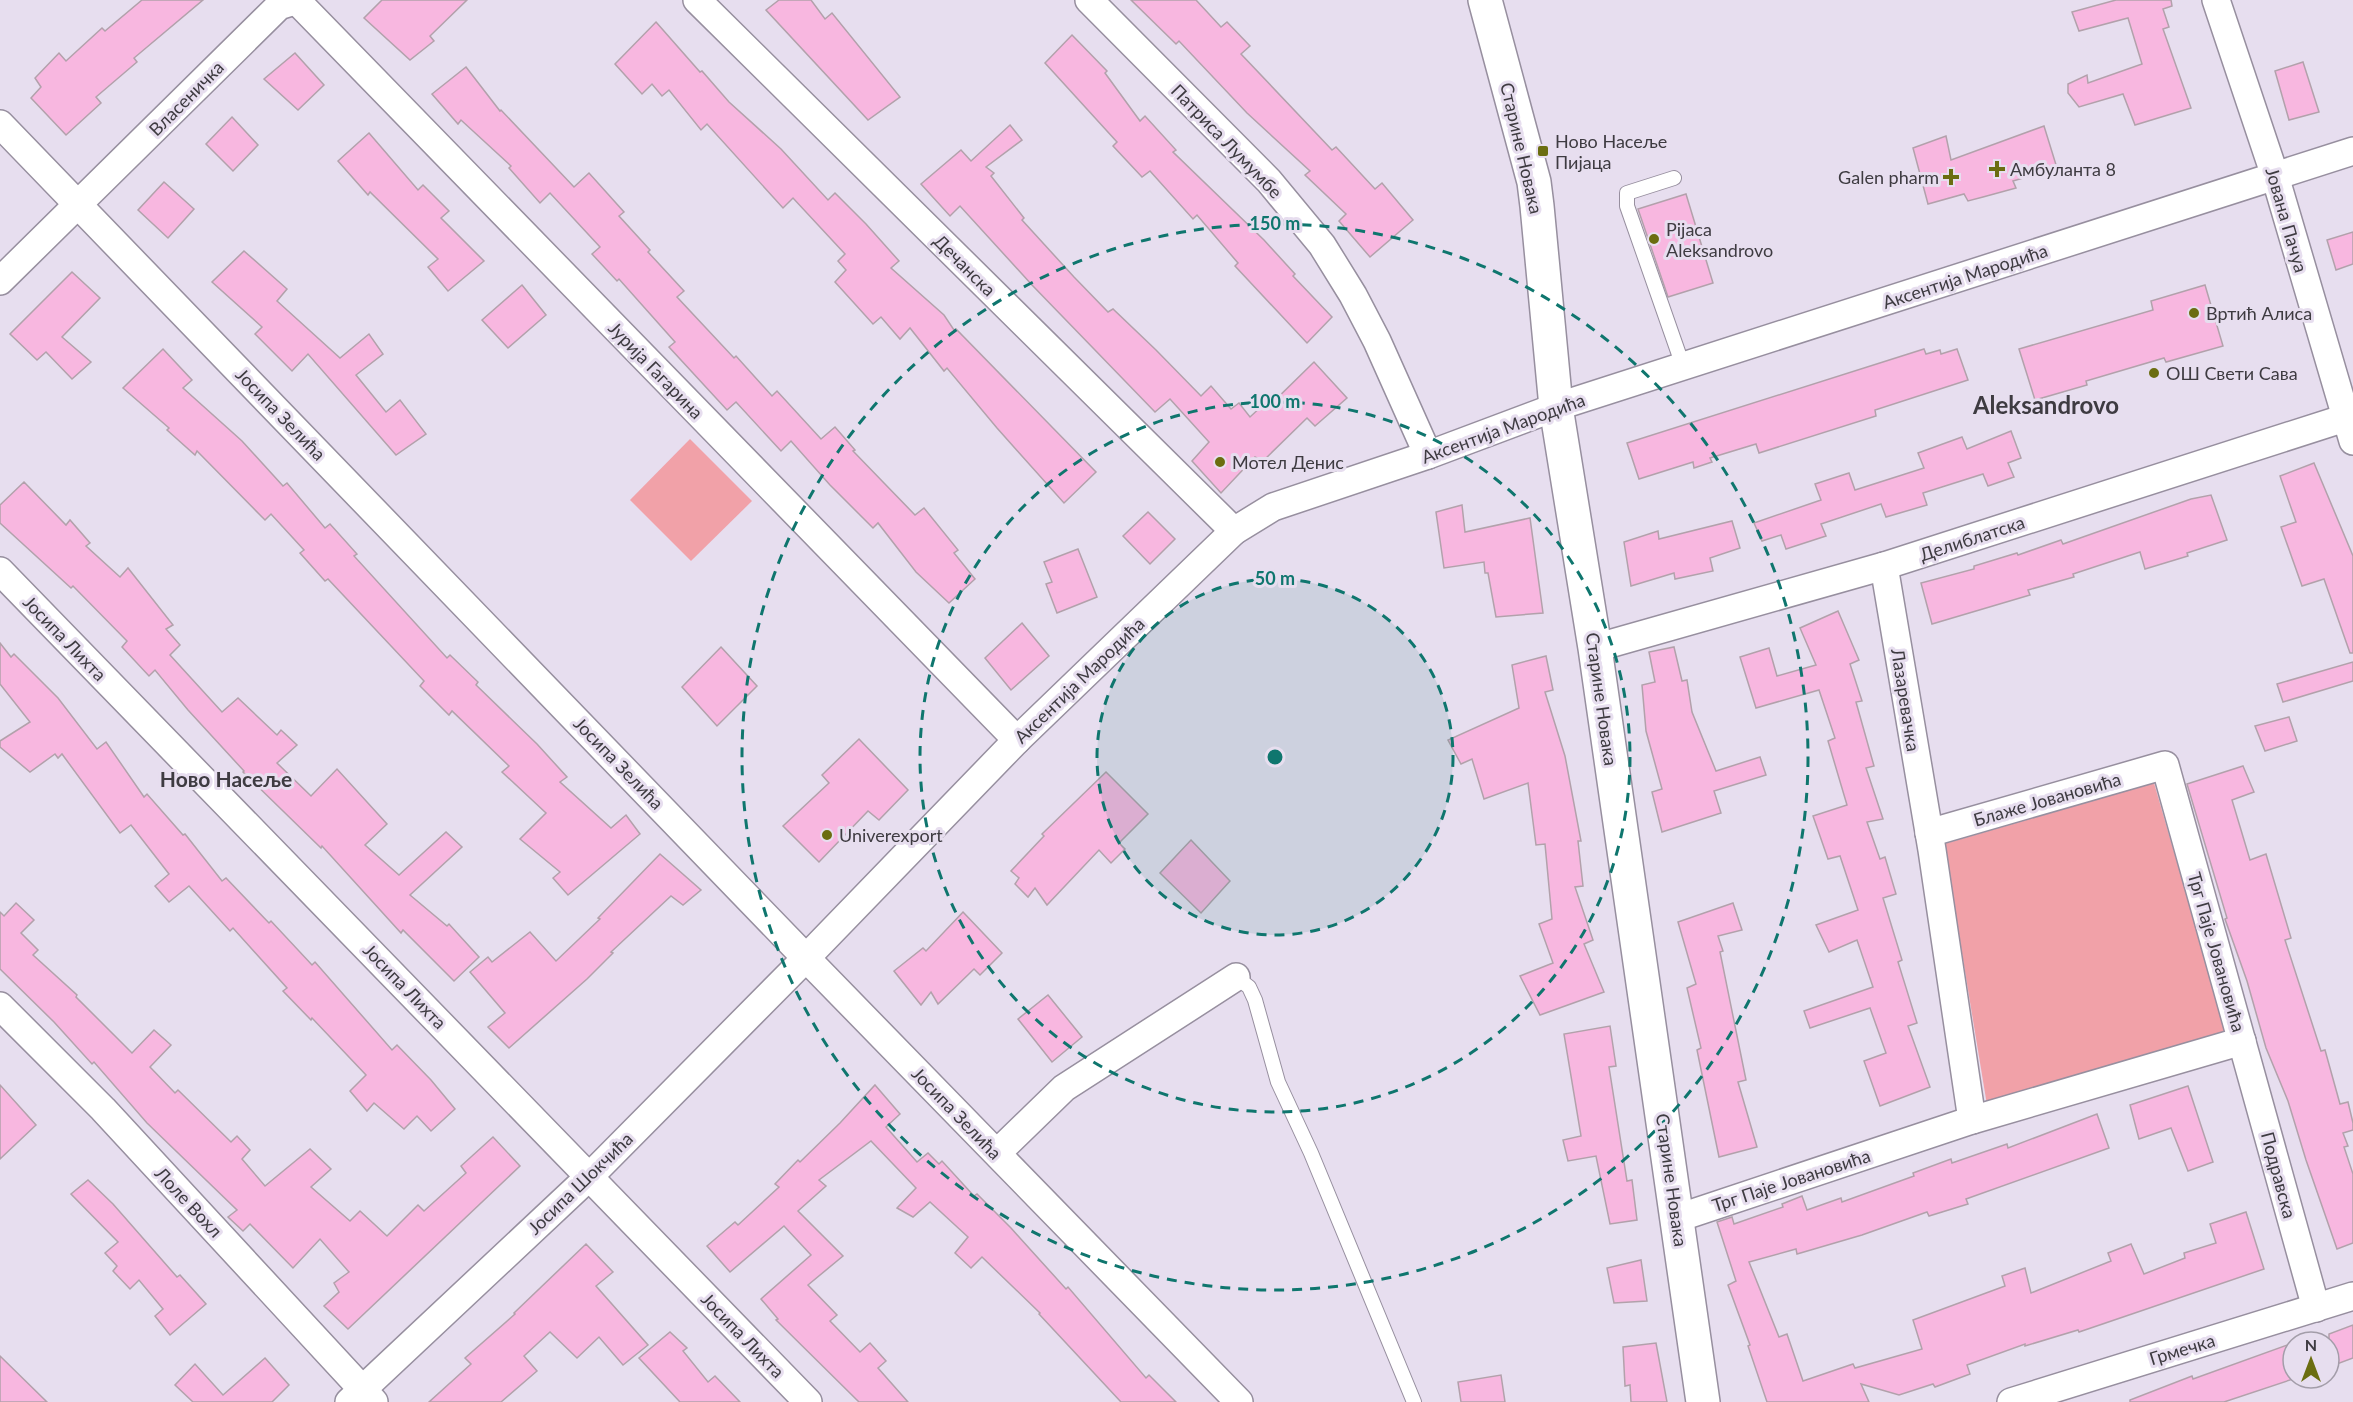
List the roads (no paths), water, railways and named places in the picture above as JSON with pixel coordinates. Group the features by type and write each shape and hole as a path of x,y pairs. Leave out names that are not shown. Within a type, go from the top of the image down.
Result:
{"street":[{"name":"Власеничка","path":"0,281 279,6 297,0"},
{"name":"Јурија Гагарина","path":"297,0 1017,740"},
{"name":"Дечанска","path":"697,0 1234,531"},
{"name":"Патриса Лумумбе","path":"1089,0 1269,181 1322,245 1353,295 1377,341 1428,455"},
{"name":"Старине Новака","path":"1485,0 1534,182 1556,407 1595,648 1703,1402"},
{"name":"Јована Пачуа","path":"2216,0 2275,176 2349,430"},
{"name":"Јосипа Зелића","path":"0,124 80,204 806,958 1239,1402"},
{"name":"Аксентија Мародића","path":"806,958 1017,740 1234,531 1273,507 1428,455 1556,407 2353,151"},
{"name":"Делиблатска","path":"1595,648 2349,430"},
{"name":"Лазаревачка","path":"1884,566 1929,834"},
{"name":"Јосипа Лихта","path":"0,571 808,1402"},
{"name":"Блаже Јовановића","path":"1929,834 2165,765"},
{"name":"Трг Паје Јовановића","path":"1678,1218 1972,1120 2242,1041 2165,765"},
{"path":"1929,834 1972,1120"},
{"name":"Јосипа Шокчића","path":"361,1398 590,1176 806,958"},
{"path":"997,1153 1064,1088 1236,977"},
{"name":"Лоле Вохл","path":"0,1006 103,1109 361,1398"},
{"name":"Подравска","path":"2242,1041 2316,1308"},
{"name":"Грмечка","path":"2011,1402 2353,1296"}],"lane":[{"path":"1674,178 1627,193 1627,206 1683,366"},
{"path":"1236,977 1249,987 1255,1000 1278,1082 1311,1153 1414,1402"}],"place":[{"name":"Ново Насеље Пијаца","path":"1543,151"},
{"name":"Амбуланта 8","path":"1997,169"},
{"name":"Galen pharm","path":"1951,177"},
{"name":"Pijaca Aleksandrovo","path":"1654,239"},
{"name":"Вртић Алиса","path":"2194,313"},
{"name":"ОШ Свети Сава","path":"2154,373"},
{"name":"Мотел Денис","path":"1220,462"},
{"name":"Univerexport","path":"827,835"}],"district":[{"name":"Aleksandrovo","path":"2046,404"},
{"name":"Ново Насеље","path":"226,778"}]}
